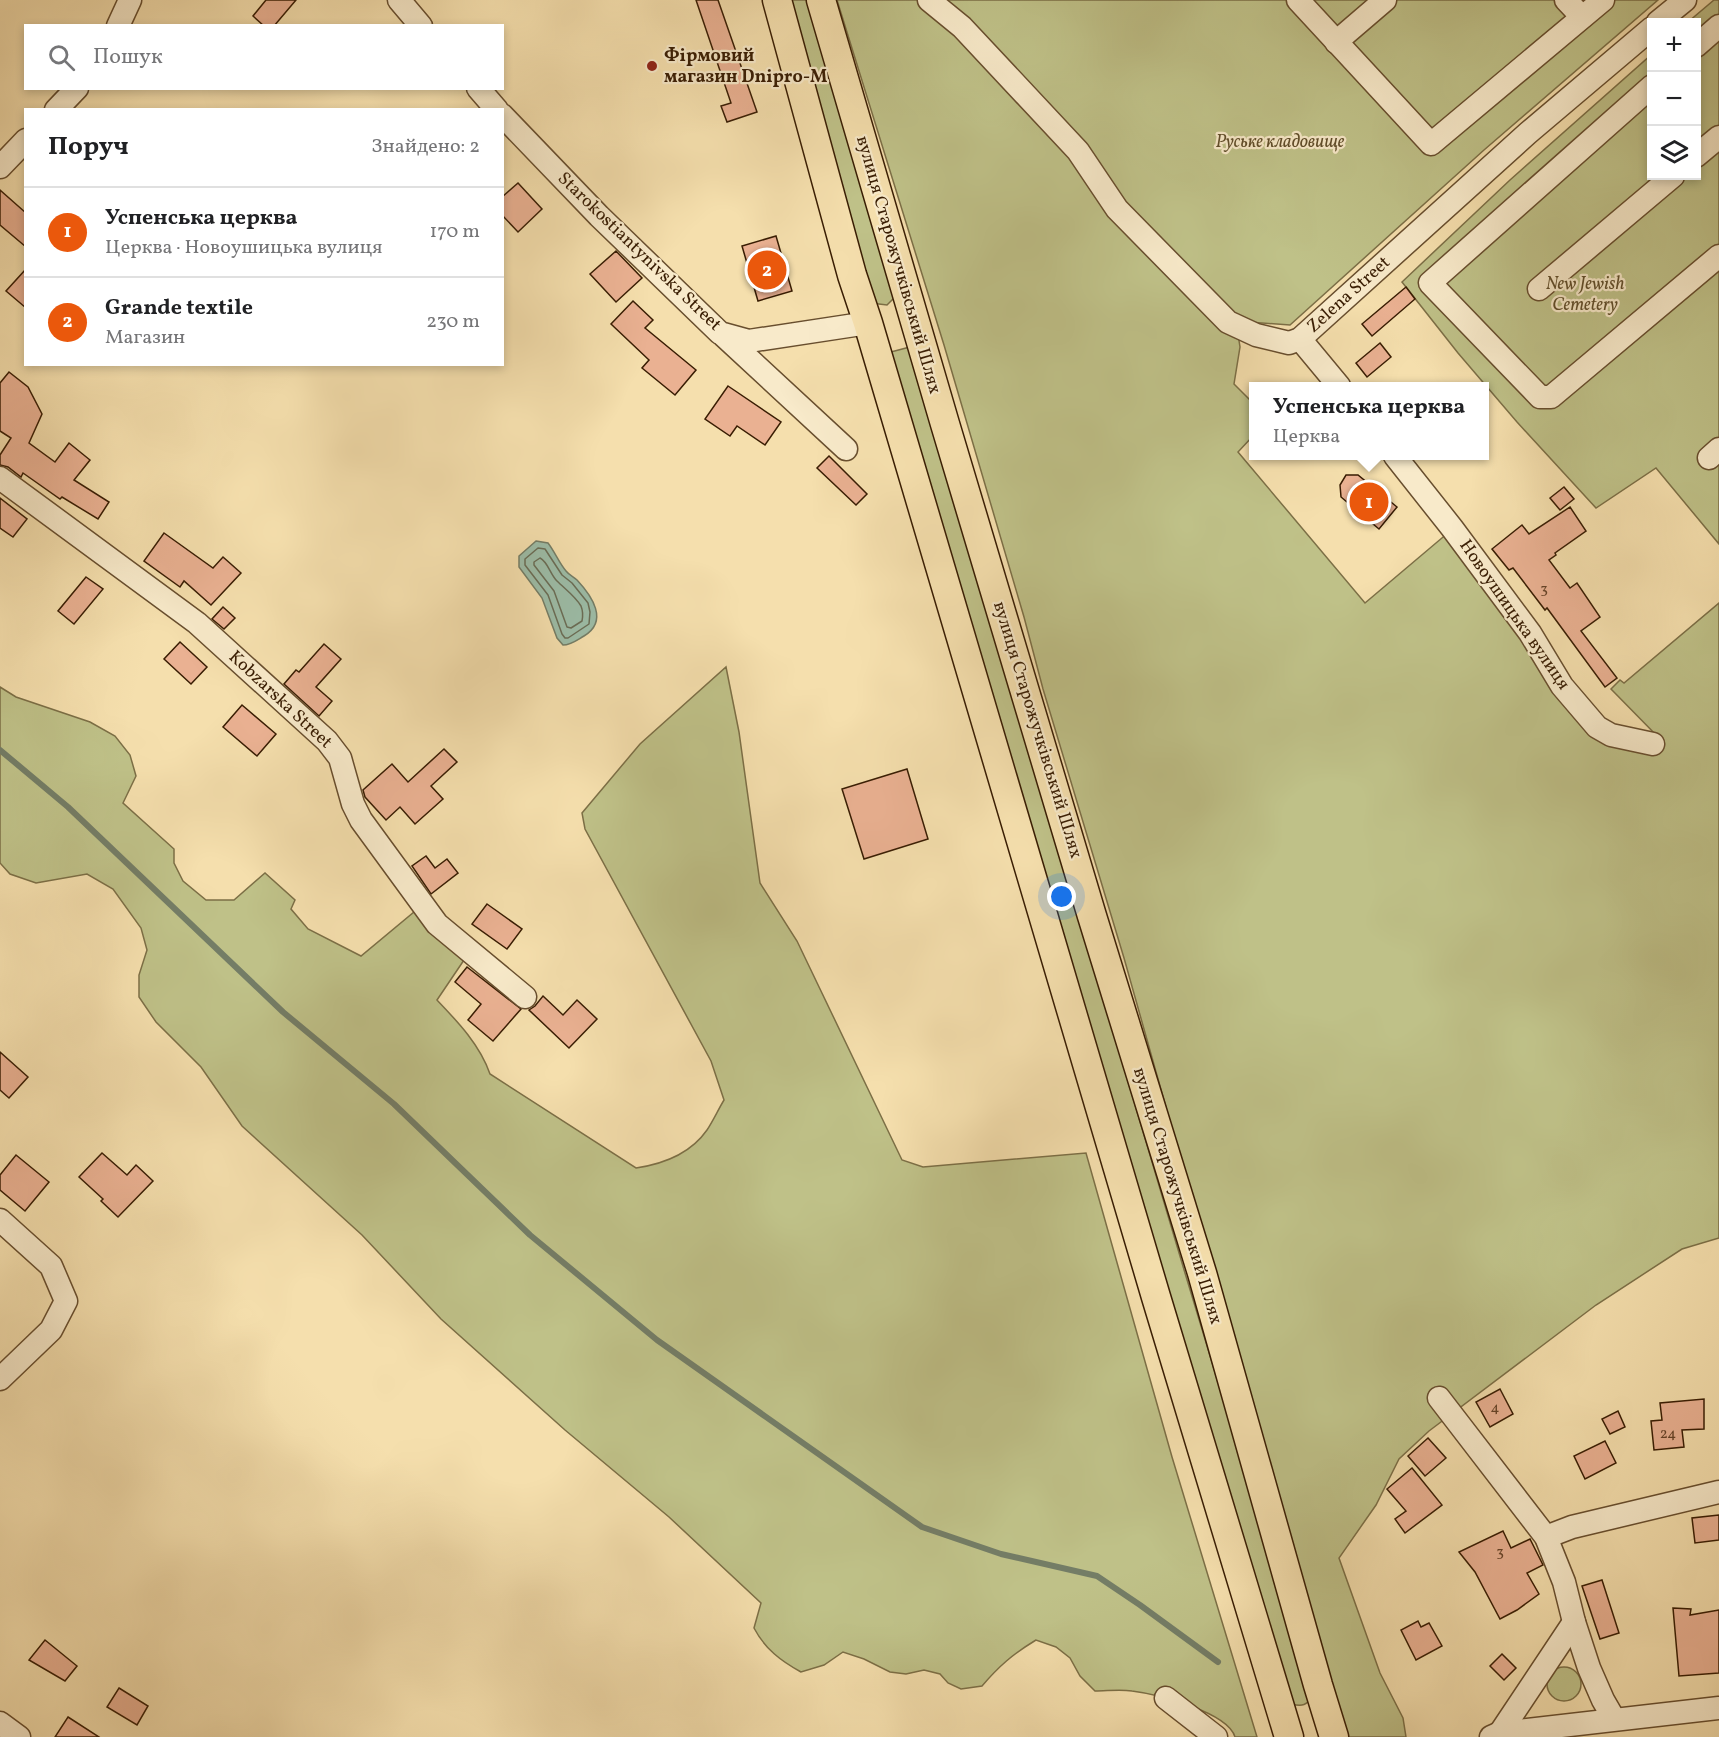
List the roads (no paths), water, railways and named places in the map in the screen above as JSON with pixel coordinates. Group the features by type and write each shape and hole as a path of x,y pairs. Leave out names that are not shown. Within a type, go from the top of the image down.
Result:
{"main road":[{"path":"777,0 852,275 1289,1737"},
{"name":"вулиця Старожучківський Шлях","path":"821,0 945,424 1202,1274 1334,1737"},
{"path":"868,323 915,321"}],"street":[{"path":"119,24 130,0"},
{"path":"399,0 419,24"},
{"name":"Zelena Street","path":"929,0 962,27 1078,151 1117,209 1228,322 1256,335 1289,343 1300,339 1528,133 1647,32"},
{"path":"1298,0 1431,144 1603,0"},
{"path":"1336,42 1385,0"},
{"path":"1566,0 1582,17"},
{"path":"1663,18 1685,0"},
{"path":"1701,42 1719,26"},
{"path":"58,108 75,90"},
{"path":"480,90 495,108"},
{"path":"1647,90 1430,283 1540,397 1551,398 1719,256"},
{"name":"Starokostiantynivska Street","path":"504,117 599,216 720,333 749,341 868,323"},
{"path":"1701,152 1719,136"},
{"path":"0,167 24,142"},
{"path":"1539,289 1668,180"},
{"path":"720,333 846,449"},
{"path":"1300,339 1336,382"},
{"name":"Новоушицька вулиця","path":"1398,460 1530,633 1562,686 1597,727 1611,735 1653,744"},
{"name":"Kobzarska Street","path":"0,478 197,623 327,741 340,758 353,804 361,820 437,924 525,997"},
{"path":"0,1220 51,1266 66,1301 51,1330 0,1379"},
{"path":"1439,1398 1546,1537 1563,1582 1588,1668 1614,1719"},
{"path":"1546,1537 1572,1527 1719,1492"},
{"path":"1498,1736 1574,1622"},
{"path":"1166,1698 1216,1737"},
{"path":"1498,1736 1614,1719 1719,1708"},
{"path":"0,1723 19,1737"}],"water":[{"path":"536,541 548,543 564,568 588,593 596,608 596,623 591,630 569,644 563,645 557,638 542,598 519,567 519,556"}],"waterway":[{"path":"0,750 68,807 283,1012 394,1104 530,1235 657,1340 922,1527 1001,1554 1097,1576 1218,1662"}],"place":[{"name":"Фірмовий магазин Dnipro-M","path":"652,66"},
{"name":"Grande textile","path":"767,270"},
{"name":"Успенська церква","path":"1369,502"}],"park label":[{"name":"Руське кладовище","path":"1280,142"},
{"name":"New Jewish Cemetery","path":"1585,294"}]}
